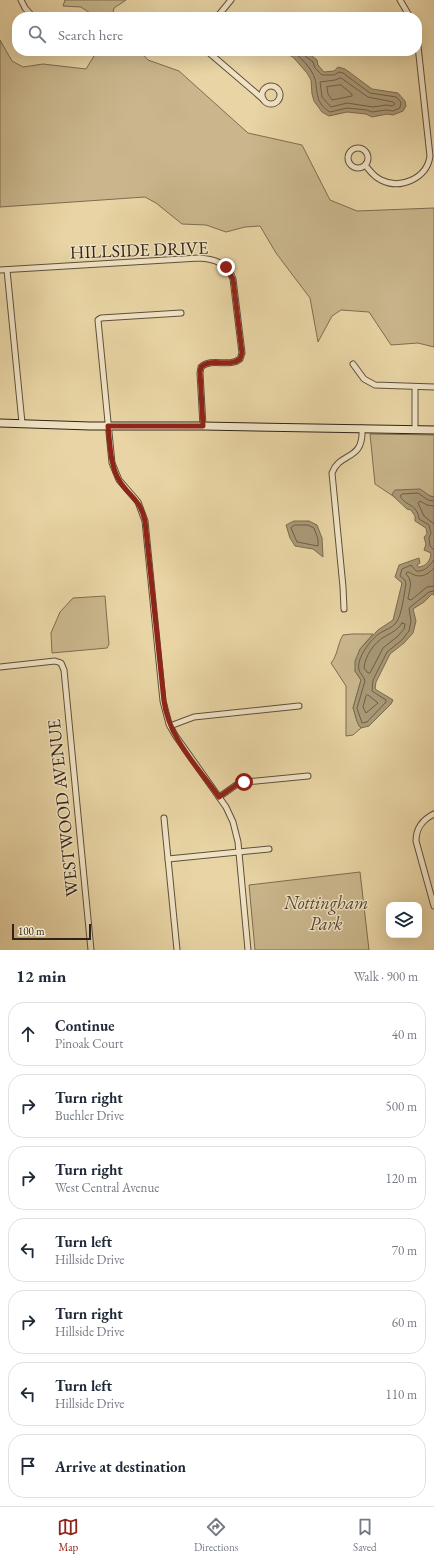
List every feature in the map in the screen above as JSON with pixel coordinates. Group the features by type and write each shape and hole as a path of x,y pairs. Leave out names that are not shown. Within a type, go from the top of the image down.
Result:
{"main road":[{"path":"0,423 108,426 434,430"}],"street":[{"path":"21,0 29,12"},
{"path":"221,12 231,0"},
{"path":"400,0 407,12"},
{"path":"213,56 263,99"},
{"path":"364,166 374,176 390,184 397,184 415,178 426,170 429,164 430,156 419,56"},
{"name":"HILLSIDE DRIVE","path":"0,270 199,258 208,259 222,264 233,279 242,353 240,359 234,363 209,363 201,367 203,426"},
{"path":"7,270 22,423"},
{"path":"181,313 101,318 98,320 108,426 114,470 121,482 138,502 145,521 164,701 170,726 181,745 226,807 233,822 239,852 248,950"},
{"path":"353,364 364,378 375,386 434,387"},
{"path":"415,387 415,429"},
{"path":"344,609 332,473 336,466 360,447 363,439 362,428"},
{"name":"WESTWOOD AVENUE","path":"0,667 55,661 61,663 64,676 91,950"},
{"path":"170,726 194,717 300,706"},
{"path":"219,797 236,785 244,782 308,776"},
{"path":"434,814 428,817 420,825 417,831 416,841 434,906"},
{"path":"164,818 177,950"},
{"path":"168,859 269,849"}],"green space":[{"path":"65,0 126,0 114,8 113,12 88,12 81,7 63,6"},
{"path":"0,40 12,61 23,67 43,64 86,69 94,56 144,56 148,60 179,71 248,133 302,145 330,200 357,211 434,208 434,347 418,343 391,345 369,312 341,310 332,316 318,342 310,298 276,253 260,226 245,227 226,232 206,225 182,224 156,203 145,197 0,207"},
{"path":"370,434 434,435 434,497 423,493 393,494 393,496 375,484"},
{"path":"105,596 109,644 107,648 52,653 51,633 60,612 73,598"},
{"path":"373,634 360,649 355,671 361,680 353,708 361,728 353,735 346,736 346,686 331,663 335,657 343,635"},
{"name":"Nottingham Park","path":"360,872 369,950 255,950 249,885"}],"water":[{"path":"291,56 312,56 317,60 318,65 324,72 334,71 338,67 345,69 372,89 398,93 405,101 406,106 403,111 393,115 387,114 372,117 366,114 347,112 329,116 322,112 314,101 311,80"},
{"path":"420,489 434,497 434,595 432,594 424,602 413,609 416,621 413,633 404,643 390,654 376,682 375,689 393,700 391,704 369,726 361,728 353,708 361,680 355,671 355,661 360,649 378,630 393,620 402,583 395,577 399,565 419,558 420,563 417,565 418,567 421,567 428,563 431,556 431,553 424,550 426,544 424,537 427,534 426,528 415,521 415,516 411,510 407,509 392,494 395,490"},
{"path":"294,521 309,521 317,525 322,538 323,557 313,549 295,546 290,538 286,525"}],"route":[{"path":"226,267 233,279 242,353 240,359 234,363 209,363 201,367 203,426 108,426 112,464 116,475 138,502 142,508 144,516 164,701 169,724 181,745 219,797 236,785 244,782"}]}
